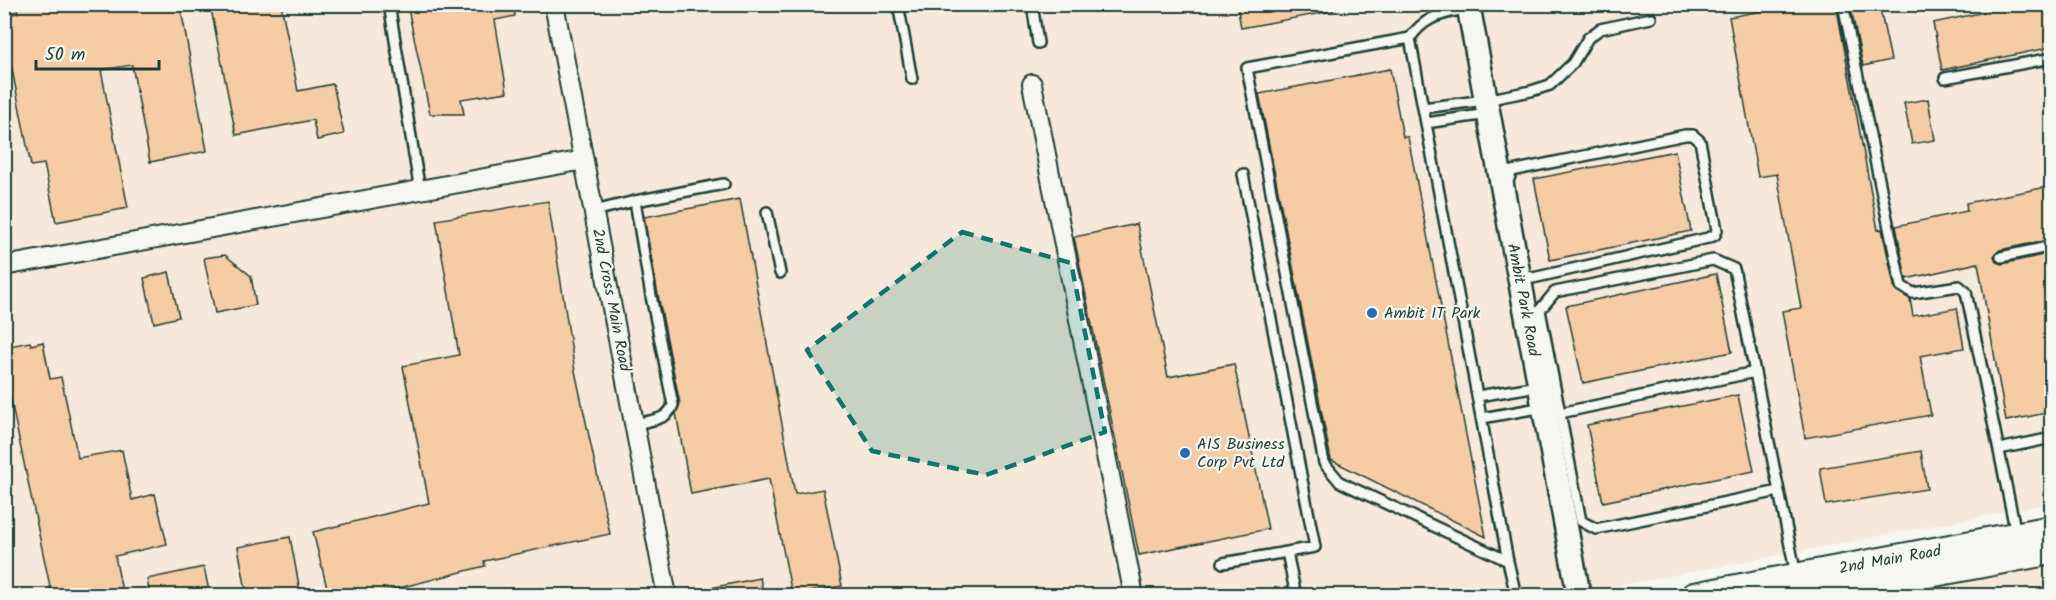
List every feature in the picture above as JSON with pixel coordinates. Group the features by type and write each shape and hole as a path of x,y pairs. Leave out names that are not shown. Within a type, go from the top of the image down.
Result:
{"main road":[{"name":"2nd Main Road","path":"1804,586 2052,529"},
{"name":"2nd Main Road","path":"1694,596 1804,586 2052,551"}],"street":[{"name":"2nd Cross Main Road","path":"555,4 667,596"},
{"name":"Ambit Park Road","path":"1468,6 1547,406 1580,596"},
{"path":"1032,84 1134,596"},
{"path":"4,266 584,160"}],"lane":[{"path":"389,4 420,191"},
{"path":"898,4 912,79"},
{"path":"1032,4 1038,43"},
{"path":"1843,4 1901,286 1912,293 1959,285 1966,292 2017,536"},
{"path":"1468,6 1434,16 1418,27 1410,38 1247,68 1324,464 1340,482 1509,561"},
{"path":"1426,123 1487,107 1550,85 1573,63 1588,38 1600,29 1651,18"},
{"path":"1410,38 1516,596"},
{"path":"1946,78 2052,58"},
{"path":"1424,108 1487,107"},
{"path":"1508,208 1507,186 1512,171 1685,135 1694,135 1700,141 1717,230 1715,235 1533,278 1526,275 1519,266"},
{"path":"1223,563 1315,547 1243,174"},
{"path":"594,211 724,184"},
{"path":"635,201 673,405 670,413 664,418 635,424"},
{"path":"767,212 780,273"},
{"path":"2001,257 2052,246"},
{"path":"1779,491 1596,529 1581,521 1547,406 1540,310 1555,292 1713,260 1734,269 1779,491 1804,586"},
{"path":"1482,418 1755,372"},
{"path":"1478,396 1547,406"},
{"path":"1999,449 2052,438"},
{"path":"1287,552 1296,596"}],"highlighted area":[{"path":"962,232 1071,263 1105,432 986,475 872,451 807,350"}],"shaded area":[{"path":"4,5 2051,5 2051,503 1564,596 5,595"},
{"path":"2051,556 2051,595 1849,595"}],"building":[{"path":"16,4 180,4 207,151 150,162 132,65 101,70 128,208 56,222 44,164 31,166 4,29 4,15 18,13"},
{"path":"210,4 281,4 298,91 333,84 344,134 317,140 313,120 236,135"},
{"path":"407,4 513,4 515,16 495,20 507,92 461,99 464,114 430,114"},
{"path":"1237,4 1333,4 1333,11 1241,28"},
{"path":"1799,4 1836,4 1878,230 1882,229 1895,290 1910,299 1913,316 1957,308 1964,348 1920,356 1931,415 1805,438 1782,311 1801,308 1777,174 1758,177 1729,17"},
{"path":"1850,4 1879,4 1891,60 1863,66"},
{"path":"2022,4 2052,4 2052,47 1942,70 1933,23"},
{"name":"Ambit IT Park","path":"1390,69 1403,137 1408,137 1486,537 1331,460 1259,94"},
{"path":"1928,99 1935,140 1912,144 1904,103"},
{"path":"1675,151 1691,231 1550,260 1534,179"},
{"path":"2052,186 2052,239 2000,250 1994,256 1996,262 2002,264 2052,253 2052,412 2006,421 1978,263 1906,279 1896,226 1967,211 1966,203"},
{"path":"740,199 795,494 823,489 842,586 792,595 769,479 691,494 676,413 680,404 644,217"},
{"path":"548,201 575,371 610,534 484,561 485,566 368,596 329,596 313,532 429,503 403,366 459,355 436,220"},
{"name":"AIS Business Corp Pvt Ltd","path":"1137,224 1168,377 1234,364 1268,529 1139,555 1074,237"},
{"path":"225,255 251,276 256,305 215,313 204,258"},
{"path":"169,272 179,317 154,323 144,278"},
{"path":"1716,274 1732,352 1583,383 1566,306"},
{"path":"30,342 31,345 43,342 50,379 61,377 78,458 122,450 132,500 155,494 167,544 115,556 123,596 52,596 4,368 4,347"},
{"path":"1738,395 1754,471 1603,502 1587,425"},
{"path":"1921,451 1927,489 1826,505 1820,468"},
{"path":"290,537 301,596 247,596 238,547"},
{"path":"204,567 210,596 150,596 147,579"},
{"path":"760,578 764,596 706,596 705,589"}],"place":[{"name":"Ambit IT Park","path":"1372,313"},
{"name":"AIS Business Corp Pvt Ltd","path":"1185,453"}]}
